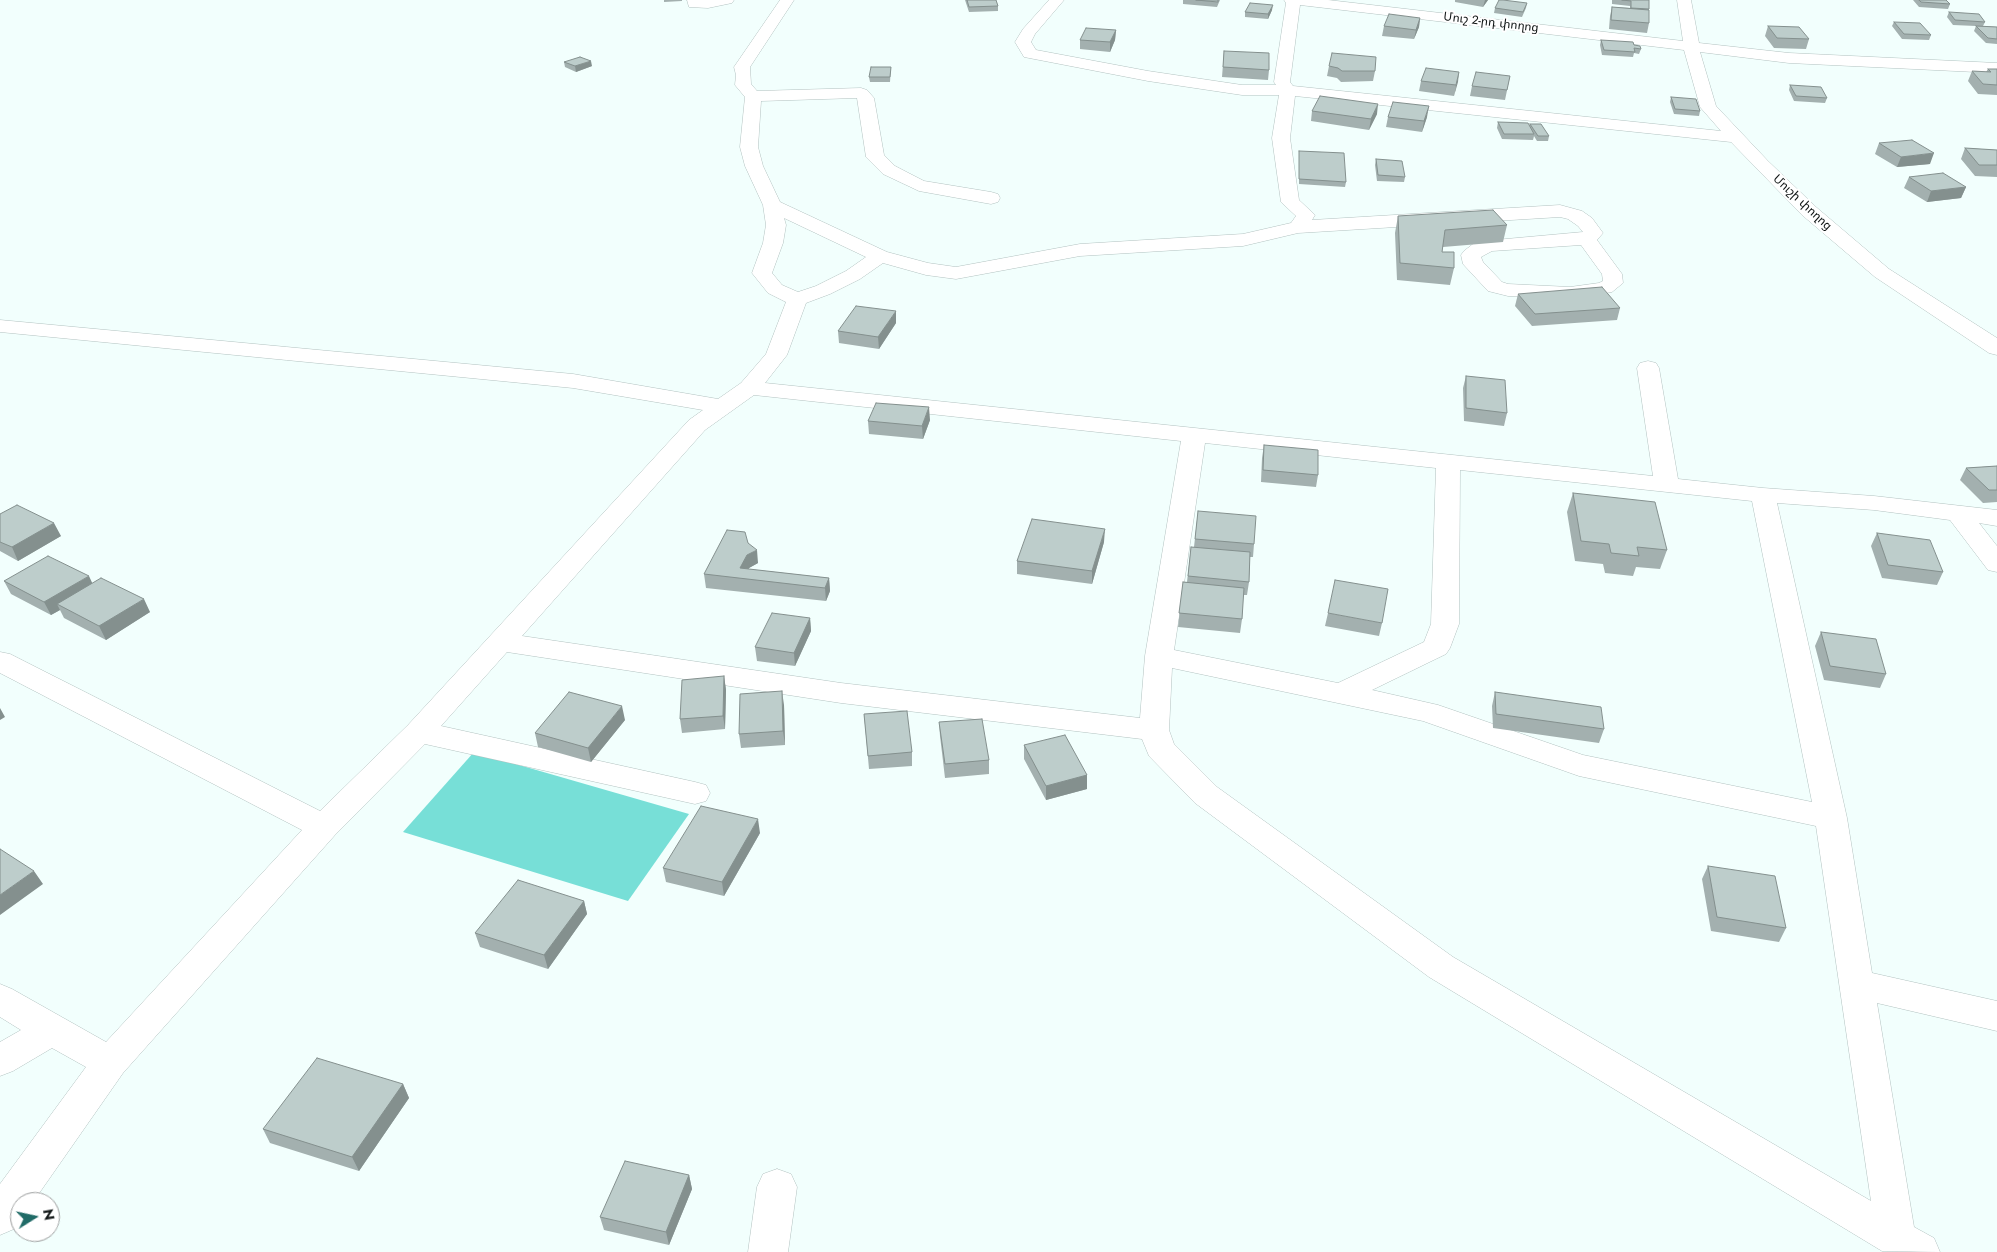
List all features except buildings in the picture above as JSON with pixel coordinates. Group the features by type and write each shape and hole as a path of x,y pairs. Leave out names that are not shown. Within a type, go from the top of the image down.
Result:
{"street":[{"path":"694,0 694,4 708,4 727,0"},
{"path":"787,0 742,67 744,74 743,85 752,96 748,147 754,166 772,205 776,225 773,244 762,273 775,289 797,299 823,290 854,275 880,256"},
{"path":"1057,0 1028,32 1023,42 1030,54 1148,76 1242,90 1288,90 1738,138"},
{"name":"Մուշ 2-րդ փողոց","path":"1291,0 1789,58 1997,68"},
{"path":"1294,0 1282,82 1288,90 1281,138 1290,202 1306,215 1298,227"},
{"name":"Մուշի փողոց","path":"1684,0 1691,46 1708,107 1762,165 1809,211 1882,273 1997,348"},
{"path":"752,96 862,93 866,98 875,157 889,170 919,186 991,198"},
{"path":"772,205 880,256 926,269 956,273 1080,250 1243,240 1298,227 1560,211 1574,215 1584,222 1593,233 1586,239 1491,245 1480,248 1471,255 1473,264 1495,287 1508,290 1570,293 1605,288 1613,283 1612,274 1586,239"},
{"path":"0,1216 110,1062 324,827 419,732 698,425 748,388 776,355 797,299"},
{"path":"0,326 573,381 723,407"},
{"path":"1648,368 1667,485"},
{"path":"748,388 1763,495 1874,503 1997,518"},
{"path":"1194,435 1159,656 1154,730 1160,749 1206,794 1441,967 1909,1245"},
{"path":"1340,694 1436,648 1445,624 1448,462"},
{"path":"1763,495 1831,818 1857,984 1909,1245"},
{"path":"1957,512 1997,564"},
{"path":"501,642 841,693 1154,730"},
{"path":"1159,656 1428,712 1579,765 1831,818"},
{"path":"0,661 324,827"},
{"path":"419,732 695,793"},
{"path":"1857,984 1997,1016"},
{"path":"0,999 110,1062"},
{"path":"0,1060 52,1030"},
{"path":"768,1252 777,1187"}],"shaded area":[{"path":"474,752 689,814 628,901 403,832"}]}
